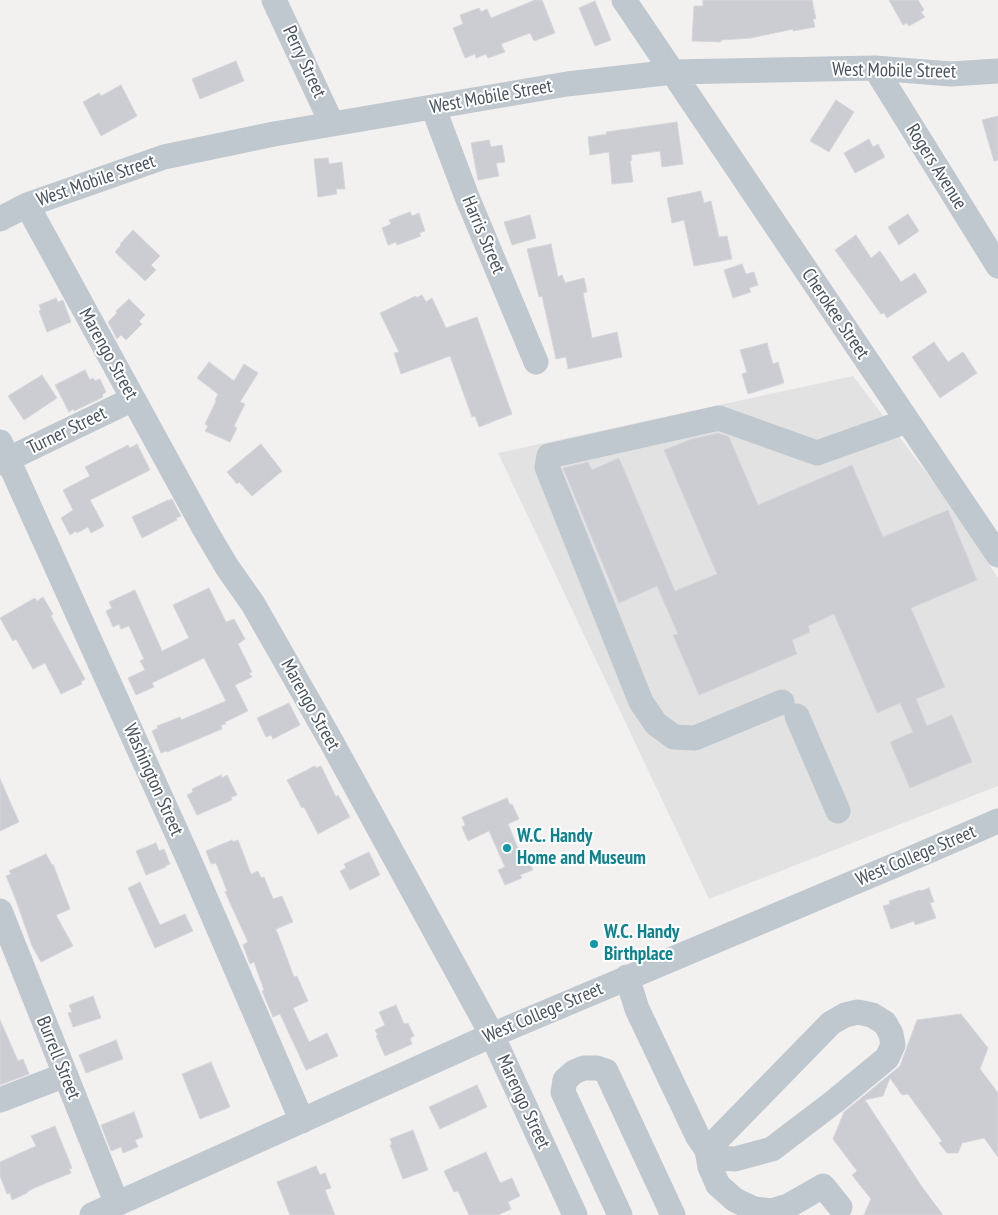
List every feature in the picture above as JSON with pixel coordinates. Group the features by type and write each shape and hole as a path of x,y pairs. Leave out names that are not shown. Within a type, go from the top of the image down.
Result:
{"street":[{"name":"Perry Street","path":"274,0 332,124"},
{"name":"Cherokee Street","path":"624,0 998,556"},
{"name":"West Mobile Street","path":"0,220 27,205 164,157 274,134 566,84 673,72 875,68 951,74 998,71"},
{"name":"Rogers Avenue","path":"875,68 998,266"},
{"name":"Harris Street","path":"433,107 467,198 536,362"},
{"name":"Marengo Street","path":"27,205 204,528 227,567 253,604 302,690 492,1035 575,1215"},
{"name":"Turner Street","path":"2,455 133,399"},
{"path":"838,811 790,709 695,738 674,737 656,724 641,702 547,467 549,456 719,418 816,453 907,421"},
{"name":"Washington Street","path":"2,455 189,860 302,1121"},
{"name":"West College Street","path":"92,1215 492,1035 998,820"},
{"name":"Burrell Street","path":"0,911 8,953 64,1075 117,1204"},
{"path":"627,977 637,1009 698,1137 707,1150 718,1158 735,1159 772,1149 887,1058 893,1045 892,1034 885,1023 872,1015 858,1012 845,1015 831,1023 707,1150"},
{"path":"620,1215 563,1092 564,1080 574,1072 584,1068 597,1068 606,1071 674,1215"},
{"path":"0,1100 64,1075"},
{"path":"707,1150 710,1167 718,1185 735,1200 754,1209 772,1211 788,1206 823,1186 840,1207"}],"shaded area":[{"path":"853,376 951,505 998,578 998,786 709,899 498,453"}],"building":[{"path":"535,0 542,0 555,33 534,41 530,33 501,44 505,52 488,58 486,54 476,58 475,54 465,58 453,28 463,24 460,15 479,8 481,12 487,9 491,18"},
{"path":"703,0 812,0 816,19 813,19 815,27 793,31 793,29 751,38 721,40 721,42 692,41 694,6 703,6"},
{"path":"889,0 918,0 924,10 921,12 925,17 909,26 907,23 903,25"},
{"path":"595,1 611,40 595,46 579,8"},
{"path":"236,61 244,81 200,99 192,79"},
{"path":"121,85 137,116 101,136 83,102 99,93 101,96"},
{"path":"836,100 854,112 829,152 810,141"},
{"path":"998,116 998,160 994,161 982,120"},
{"path":"677,122 683,164 662,167 660,151 631,155 633,182 612,184 609,152 590,155 588,137 607,134 606,132"},
{"path":"869,139 873,147 878,144 885,157 855,173 844,153"},
{"path":"489,140 491,147 502,145 505,162 496,163 499,176 478,180 471,143"},
{"path":"328,158 329,164 342,162 345,189 336,189 337,194 318,197 314,159"},
{"path":"701,191 704,203 711,201 719,237 727,236 732,259 694,266 684,220 672,223 667,198"},
{"path":"410,212 412,216 419,213 425,231 419,233 421,236 397,245 396,242 388,245 382,228 391,224 389,220"},
{"path":"908,214 919,231 899,245 888,227"},
{"path":"530,215 536,238 512,245 504,222"},
{"path":"133,230 160,256 151,265 156,270 145,281 115,252"},
{"path":"856,235 871,258 880,251 901,282 915,273 927,292 887,318 884,313 881,314 835,250"},
{"path":"551,244 558,277 562,275 565,283 584,278 587,292 583,293 592,338 617,332 622,357 568,369 566,357 556,359 542,296 539,297 527,249"},
{"path":"742,264 746,274 754,272 758,285 749,288 751,292 733,298 724,270"},
{"path":"422,295 426,302 432,298 446,328 477,317 512,414 479,427 475,416 472,417 450,356 401,374 394,353 399,352 380,313"},
{"path":"56,298 58,302 63,300 71,322 47,332 39,311 41,310 39,305"},
{"path":"129,299 145,315 139,321 142,324 126,340 121,335 117,339 108,322 117,313 116,311"},
{"path":"934,342 948,362 963,352 977,373 940,398 912,357"},
{"path":"767,343 773,364 778,362 784,383 748,394 742,374 747,372 740,350"},
{"path":"209,362 234,381 244,364 258,373 240,402 245,404 234,426 237,428 230,442 205,431 208,426 205,424 218,394 197,378"},
{"path":"85,370 90,380 93,378 95,381 100,379 106,392 102,395 103,397 69,412 55,385"},
{"path":"42,375 57,398 24,420 8,396"},
{"path":"718,433 729,437 758,505 852,465 883,537 948,510 977,580 911,608 945,687 916,699 927,726 952,715 972,762 910,788 890,742 913,732 900,703 877,713 834,614 808,626 810,632 792,640 797,654 699,695 673,635 678,634 657,586 619,603 563,468 588,462 592,470 619,458 675,591 717,574 664,450 692,439"},
{"path":"137,444 150,470 90,500 104,526 91,533 88,527 70,535 61,518 73,510 63,490 90,476 85,467 128,445 130,448"},
{"path":"261,444 282,471 252,496 239,482 237,484 227,472"},
{"path":"172,499 181,516 176,518 177,520 142,538 132,517"},
{"path":"209,588 226,622 234,619 245,639 238,644 252,672 249,673 252,677 235,685 248,711 225,722 226,724 221,725 222,729 161,753 152,731 158,728 157,726 180,717 181,720 226,701 204,658 152,683 154,687 136,695 128,678 145,670 140,661 144,659 129,626 121,629 119,624 113,627 106,611 112,608 109,602 135,590 162,651 189,638 173,605"},
{"path":"43,597 53,614 51,616 85,679 81,682 82,684 61,694 45,663 33,669 16,639 13,641 0,618 35,598 37,601"},
{"path":"289,703 300,725 273,739 271,735 266,737 257,718"},
{"path":"315,766 316,768 321,766 336,797 338,795 350,817 318,834 287,780"},
{"path":"221,775 222,778 227,775 237,795 231,797 232,800 197,815 187,795 193,792 192,789"},
{"path":"0,779 19,822 0,831"},
{"name":"W.C. Handy Home and Museum","path":"507,798 519,819 508,824 522,858 527,856 533,870 520,875 522,878 505,885 498,870 505,867 489,831 468,841 462,827 465,825 462,817"},
{"path":"232,840 233,842 238,840 251,874 258,871 261,878 264,877 273,899 282,896 293,922 276,929 294,977 297,976 308,1001 293,1008 309,1042 327,1033 338,1056 306,1070 280,1014 273,1017 262,991 264,990 254,962 250,964 243,945 248,942 225,892 227,891 216,863 211,864 206,851"},
{"path":"156,843 159,851 164,849 170,864 146,875 136,851"},
{"path":"369,852 380,875 350,890 340,871 346,868 344,864"},
{"path":"46,854 53,864 70,909 56,915 73,946 41,962 32,946 6,876 11,874 9,871"},
{"path":"140,882 160,925 185,914 193,931 155,948 128,888"},
{"path":"929,888 934,902 930,903 936,918 915,925 914,921 891,929 883,906 890,904 889,901"},
{"path":"93,996 101,1018 73,1027 68,1013 72,1012 69,1005"},
{"path":"396,1005 404,1024 408,1023 414,1036 410,1038 412,1044 385,1056 375,1030 385,1025 379,1012"},
{"path":"961,1014 988,1048 980,1069 998,1093 998,1157 984,1138 962,1143 958,1153 947,1153 939,1143 942,1141 908,1094 902,1095 890,1078 883,1096 865,1100 922,1187 943,1215 864,1215 871,1199 852,1175 857,1171 833,1139 844,1112 900,1066 917,1020"},
{"path":"0,1020 18,1061 23,1059 29,1074 0,1085"},
{"path":"116,1040 123,1059 86,1073 79,1055"},
{"path":"211,1062 230,1107 200,1119 182,1074"},
{"path":"477,1085 487,1107 440,1129 429,1107"},
{"path":"134,1112 143,1137 135,1140 138,1147 123,1153 121,1147 111,1151 101,1125"},
{"path":"55,1126 72,1168 69,1169 71,1173 34,1188 12,1200 10,1193 7,1194 0,1176 0,1162 36,1146 31,1136"},
{"path":"413,1130 428,1170 403,1179 390,1145 392,1144 390,1139"},
{"path":"486,1152 500,1183 512,1178 520,1196 508,1202 511,1209 498,1215 469,1215 458,1191 454,1192 444,1171"},
{"path":"316,1166 320,1175 325,1173 331,1188 325,1190 335,1215 290,1215 277,1182"}],"place":[{"name":"W.C. Handy Home and Museum","path":"507,848"},
{"name":"W.C. Handy Birthplace","path":"594,944"}]}
